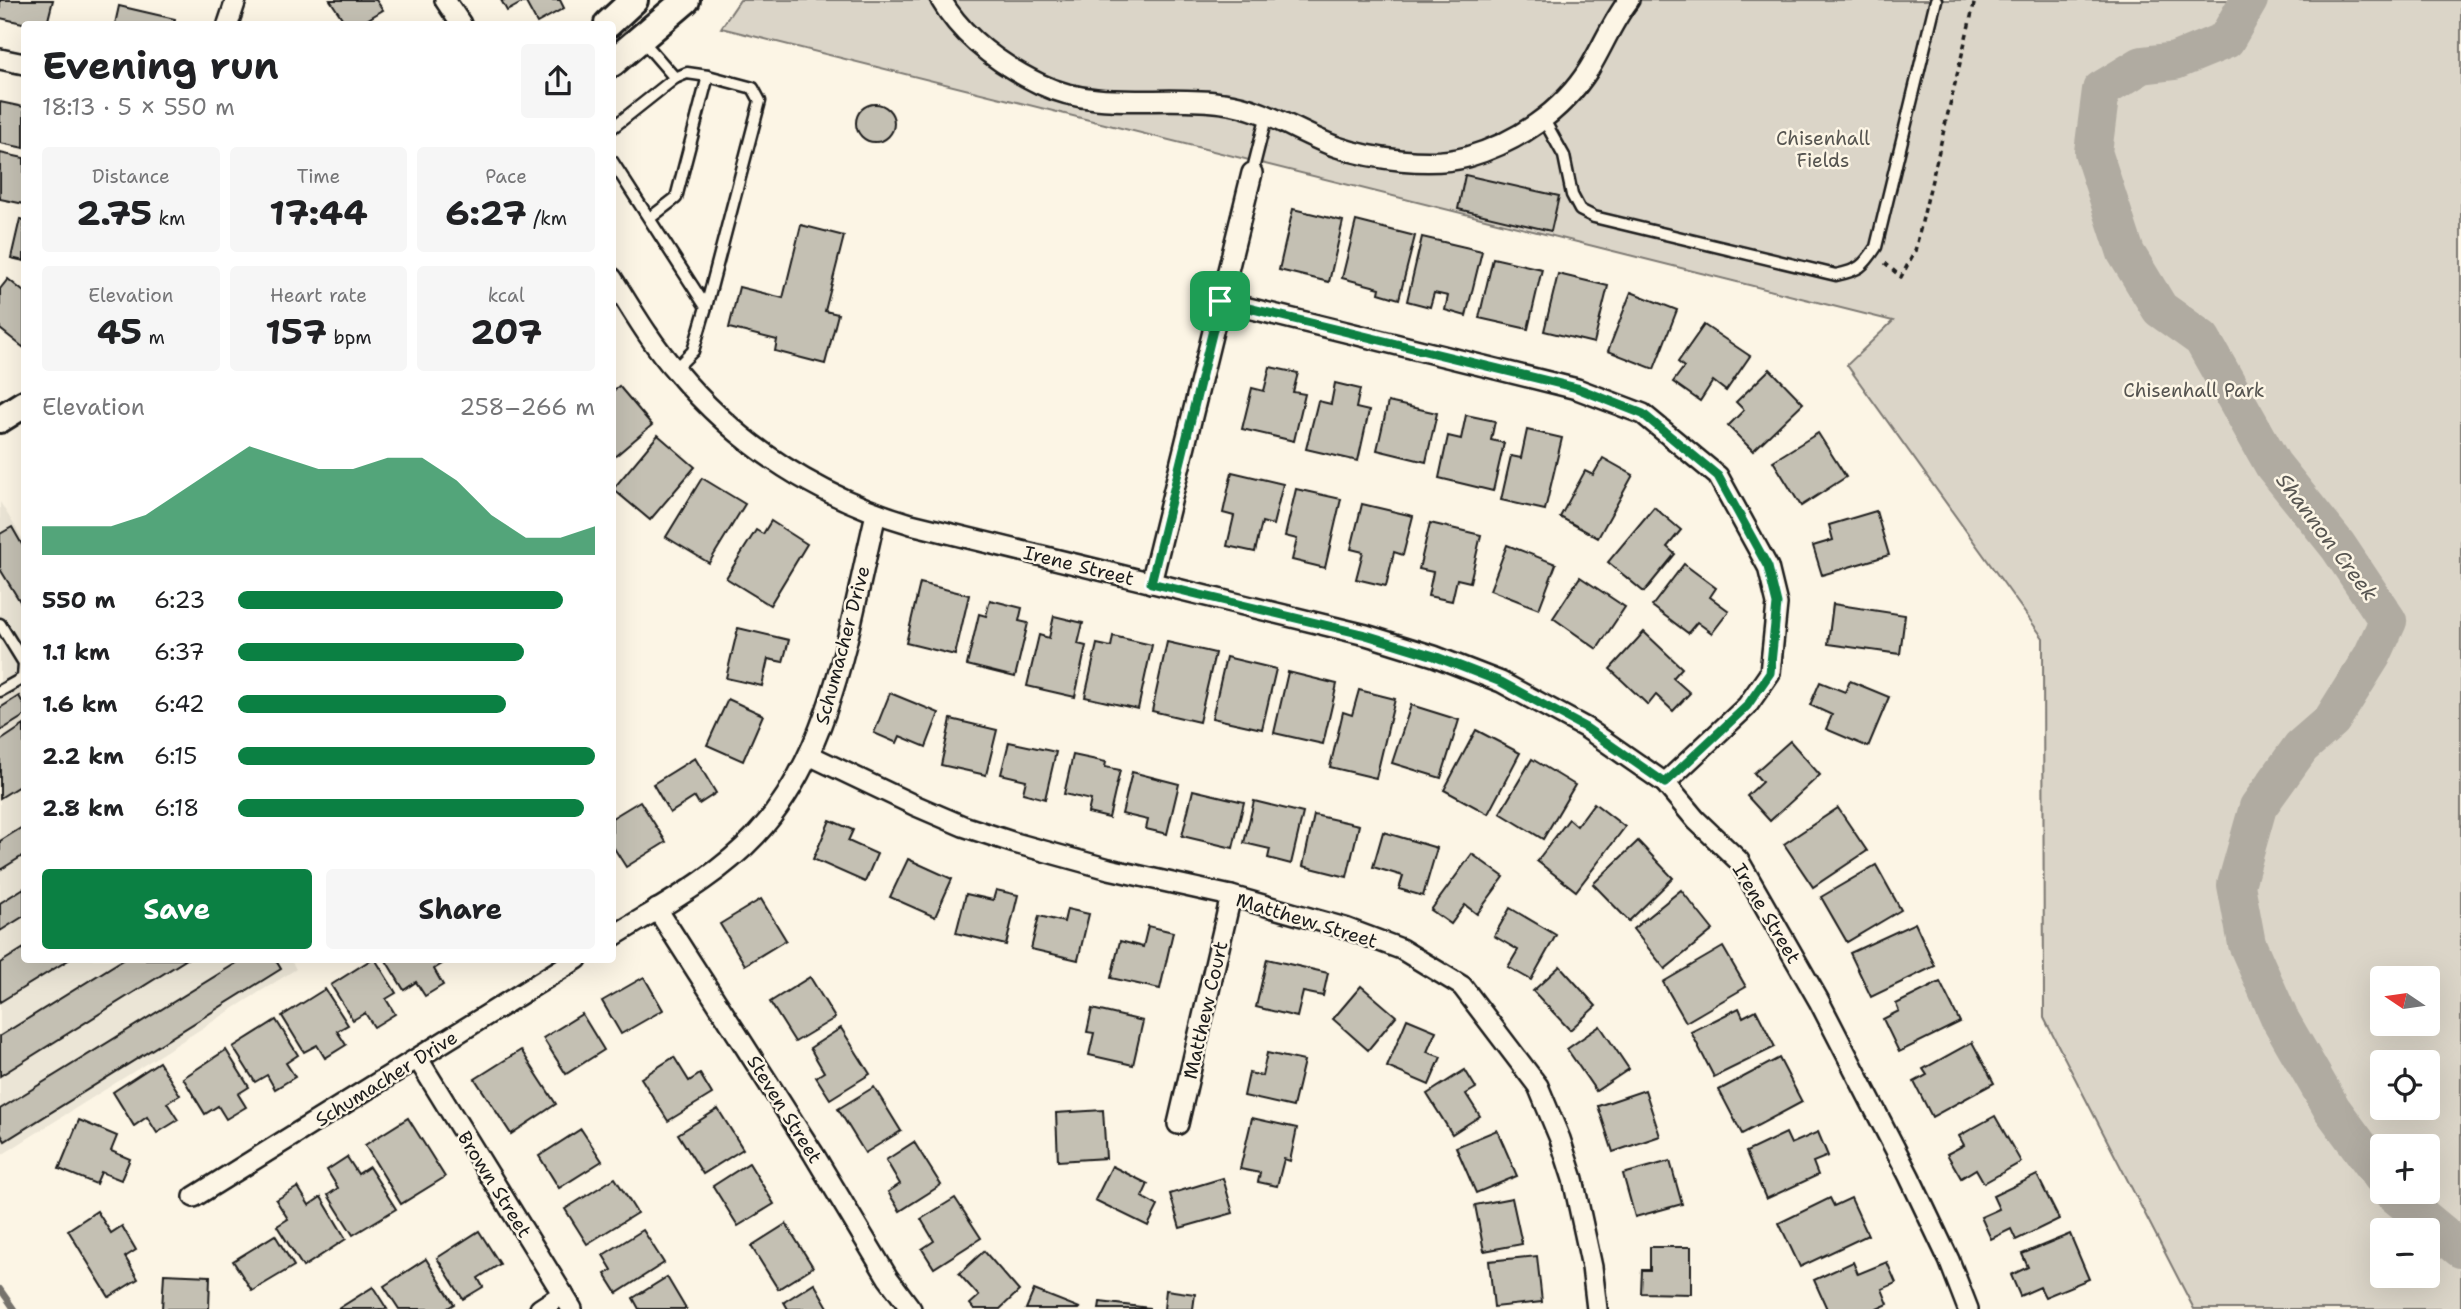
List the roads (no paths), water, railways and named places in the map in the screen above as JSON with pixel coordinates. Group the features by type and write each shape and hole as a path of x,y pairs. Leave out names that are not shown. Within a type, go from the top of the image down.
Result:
{"main road":[{"path":"611,21 634,0"},
{"path":"616,60 686,0"},
{"path":"0,419 21,406"}],"street":[{"path":"229,21 236,0"},
{"path":"445,0 459,21"},
{"path":"941,0 952,19 992,57 1042,85 1109,101 1176,99 1225,103 1267,114 1337,147 1403,162 1465,158 1500,145 1544,120 1589,69 1611,25 1629,0"},
{"path":"0,59 21,63"},
{"path":"1151,583 1252,173"},
{"name":"Irene Street","path":"616,285 642,327 674,370 718,415 757,449 807,481 876,514 1366,635 1434,656 1501,682 1586,728 1665,783 1696,820 1739,861 1819,1001 1855,1071 1949,1260 1968,1309"},
{"path":"1220,301 1577,388 1643,414 1718,476 1768,567 1777,604 1770,673 1747,706 1665,783"},
{"name":"Schumacher Drive","path":"616,935 711,874 755,836 782,804 809,755 826,716 876,514"},
{"name":"Matthew Street","path":"809,755 963,826 1015,843 1109,869 1231,896 1345,928 1401,949 1462,986 1538,1086 1573,1179 1590,1254 1597,1309"},
{"name":"Matthew Court","path":"1178,1124 1231,896"},
{"name":"Steven Street","path":"657,909 814,1153 888,1278 911,1309"},
{"name":"Schumacher Drive","path":"194,1197 571,963"},
{"name":"Brown Street","path":"418,1059 568,1302"},
{"path":"540,1309 568,1302"}],"lane":[{"path":"1544,120 1564,156 1572,195 1580,210 1594,217 1836,275 1855,271 1867,262 1876,247 1936,0"},
{"path":"642,40 674,78"},
{"path":"616,125 674,78 687,73 753,88 760,101 693,351 674,370"},
{"path":"650,218 676,198 708,76"},
{"path":"1252,173 1267,114"},
{"path":"616,167 706,307"},
{"path":"0,624 21,658"},
{"path":"0,691 21,679"}],"waterway":[{"name":"Shannon Creek","path":"2249,0 2226,40 2175,61 2142,65 2101,90 2093,152 2126,253 2160,309 2202,339 2273,465 2338,546 2388,621 2372,656 2332,720 2301,747 2258,807 2236,885 2247,944 2280,1019 2332,1109 2370,1161"},
{"name":"Shannon Creek","path":"2407,1204 2461,1249"},
{"path":"0,1289 14,1309"}],"park label":[{"name":"Chisenhall Fields","path":"1823,149"},
{"name":"Chisenhall Park","path":"2194,390"}]}
